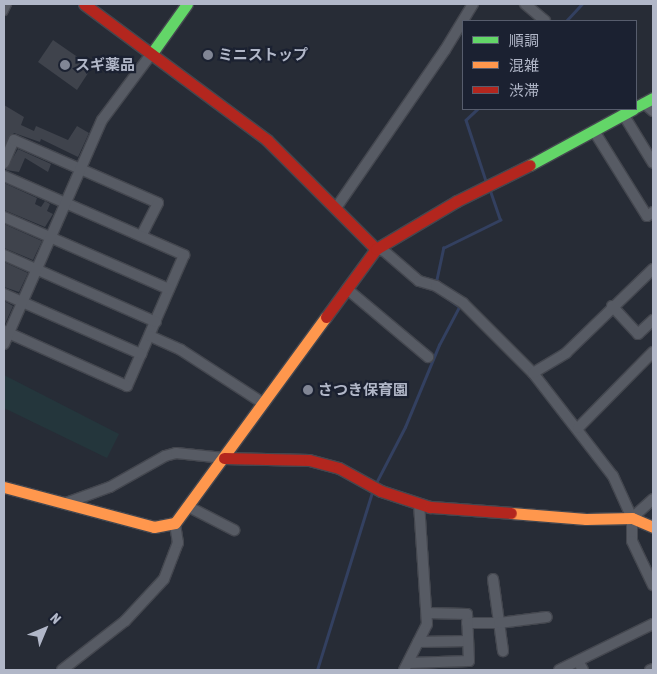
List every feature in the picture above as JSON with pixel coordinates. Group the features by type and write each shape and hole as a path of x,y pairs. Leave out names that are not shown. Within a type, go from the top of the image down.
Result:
{"street":[{"path":"84,4 267,140 376,249 384,251 420,281 436,286 463,303 533,373 578,428 613,476 632,518 632,541 653,585"},
{"path":"4,344 6,332 24,302 102,120 187,4"},
{"path":"463,20 473,4"},
{"path":"525,4 543,20"},
{"path":"336,208 445,50 462,22"},
{"path":"637,107 653,111"},
{"path":"4,488 154,527 175,523 189,507 376,249 457,201 594,131 630,110"},
{"path":"636,110 653,163"},
{"path":"594,131 647,216 653,212"},
{"path":"4,163 14,140 158,204 141,236"},
{"path":"4,176 184,255 127,386 6,332"},
{"path":"4,217 169,289"},
{"path":"4,255 156,322"},
{"path":"533,373 566,353 612,306 653,269"},
{"path":"347,290 428,357"},
{"path":"4,294 142,354"},
{"path":"612,306 638,334 653,320"},
{"path":"150,336 182,350 263,403"},
{"path":"578,428 653,352"},
{"path":"66,503 110,487 164,456 176,454 224,458 309,460 339,468 381,491 419,504 586,519 632,518 653,527"},
{"path":"632,518 653,499"},
{"path":"419,504 427,624 406,666 464,666 469,661 467,614 427,613"},
{"path":"189,507 234,530"},
{"path":"62,670 125,620 164,579 178,543 175,523"},
{"path":"493,580 503,651"},
{"path":"468,623 500,623 547,617"},
{"path":"559,670 580,666 653,624"},
{"path":"418,642 468,641"}],"lane":[{"path":"4,12 8,4"}],"shaded area":[{"path":"4,375 119,434 107,458 4,408"}],"building":[{"name":"スギ薬品","path":"53,40 92,67 77,90 38,62"},
{"path":"4,105 24,117 21,125 34,131 36,126 68,140 77,126 89,133 78,157 41,139 40,142 14,133 4,146"},
{"path":"18,149 51,164 48,172 25,158 19,172 6,170"},
{"path":"4,183 37,198 35,204 41,207 45,201 50,204 47,211 53,214 45,227 4,210"},
{"path":"4,224 42,241 33,260 4,248"},
{"path":"4,262 28,273 19,292 4,287"},
{"path":"4,301 13,306 5,324 4,324"}],"waterway":[{"path":"567,20 582,4"},
{"path":"477,110 466,120 486,181"},
{"path":"436,282 443,248 500,220 490,191"},
{"path":"376,483 405,427 439,345 459,307 435,290"},
{"path":"317,670 372,492"}],"traffic: fast":[{"path":"152,53 187,4"},
{"path":"637,106 653,98"},
{"path":"530,165 631,110"}],"traffic: slow":[{"path":"4,487 154,527 175,523 326,317"},
{"path":"511,513 586,519 632,518 653,527"}],"traffic: jam":[{"path":"84,4 267,140 376,249"},
{"path":"326,317 376,249 457,201 530,165"},
{"path":"224,458 309,460 339,468 381,491 430,507 511,513"}],"place":[{"name":"ミニストップ","path":"208,55"},
{"name":"スギ薬品","path":"65,65"},
{"name":"さつき保育園","path":"308,390"}]}
